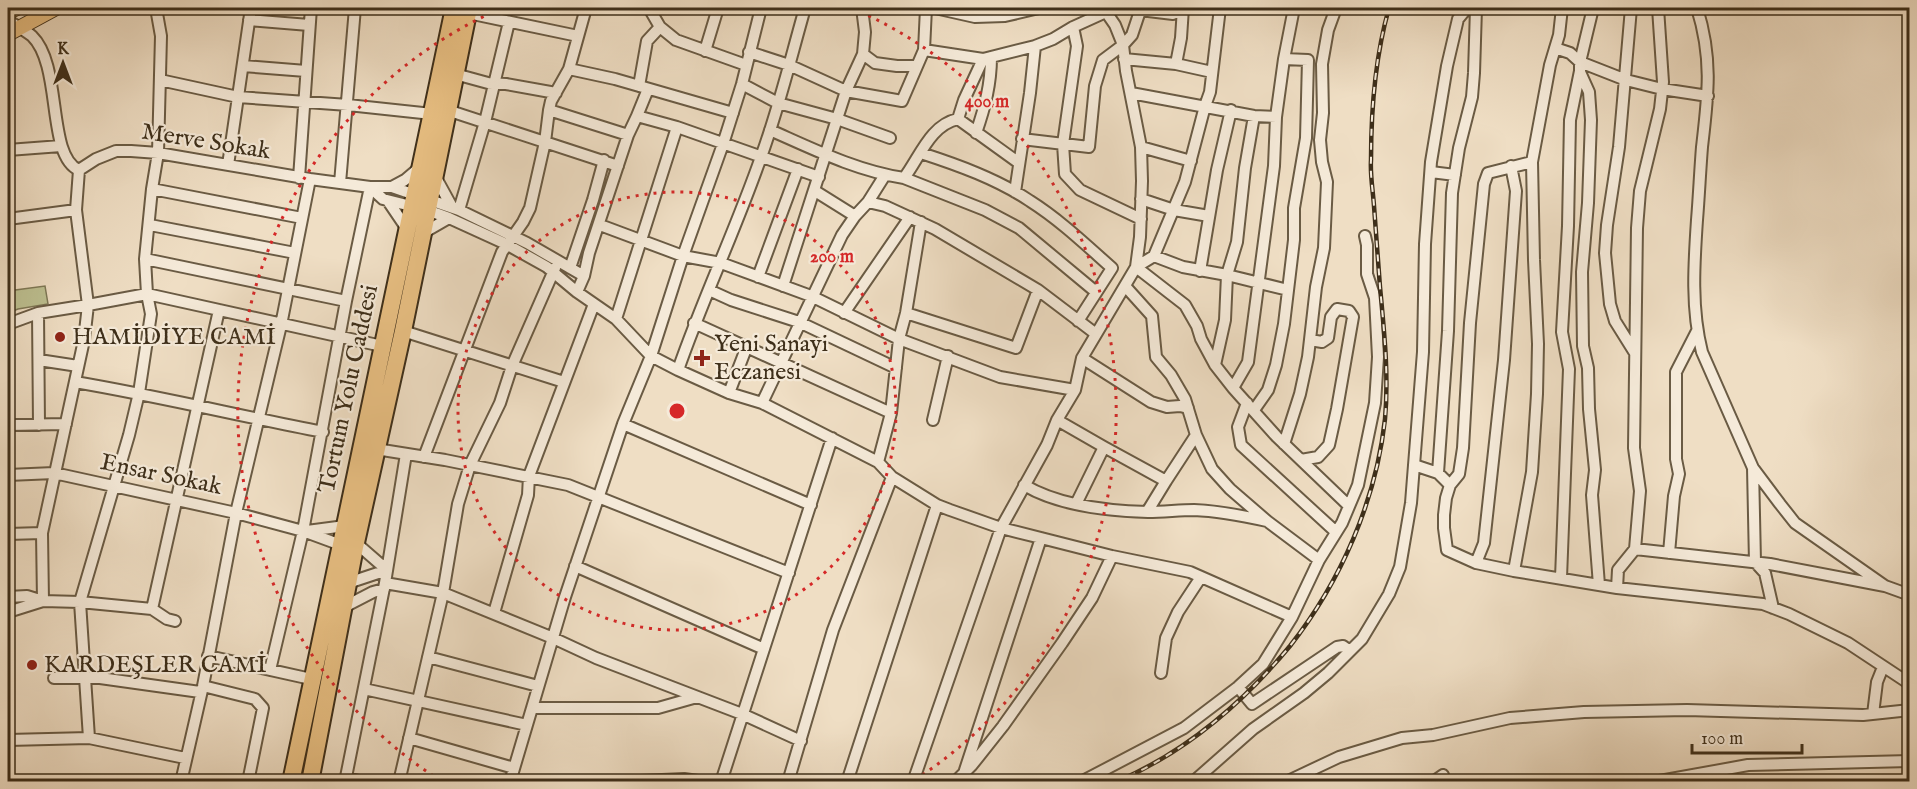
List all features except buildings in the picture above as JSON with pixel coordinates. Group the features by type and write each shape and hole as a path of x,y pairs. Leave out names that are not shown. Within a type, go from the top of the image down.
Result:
{"highway":[{"name":"Tortum Yolu Caddesi","path":"440,112 455,74 464,9"},
{"name":"Tortum Yolu Caddesi","path":"291,782 311,679 336,605 348,583 349,544 345,526 382,346 415,231 464,9"},
{"name":"Tortum Yolu Caddesi","path":"310,782 336,605 349,544 376,449 403,331 415,231"}],"main road":[{"path":"8,12 16,8"},
{"path":"11,27 56,8"}],"street":[{"path":"89,738 80,602 115,487 139,393 151,314 147,294 145,259 158,153 161,36 156,8"},
{"path":"228,165 251,8"},
{"path":"181,782 236,513 259,420 302,218 303,103 310,8"},
{"path":"340,183 355,8"},
{"path":"424,457 509,240 523,222 530,208 545,142 549,111 555,93 569,69 586,8"},
{"path":"649,8 660,27 676,40 746,65"},
{"path":"705,51 718,8"},
{"path":"510,782 553,638 623,424 651,356 683,256 723,144 742,84 761,8"},
{"path":"678,370 694,323 721,263 762,156 805,8"},
{"path":"783,286 846,91 863,54 865,32 862,8"},
{"path":"749,52 789,65 846,91 902,101 924,50 926,8"},
{"path":"935,8 975,17 1005,16 1039,8"},
{"path":"1176,64 1183,8"},
{"path":"1022,139 1089,147 1095,86 1103,60 1132,35 1140,9 1173,14 1183,8"},
{"path":"1136,267 1154,256 1174,210 1191,161 1210,92 1220,8"},
{"path":"1233,388 1248,362 1274,166 1276,117 1294,8"},
{"path":"1284,444 1300,394 1324,248 1327,182 1320,140 1323,104 1322,64 1328,30 1336,8"},
{"path":"1193,782 1253,729 1328,673 1362,639 1389,594 1400,567 1411,503 1423,351 1425,244 1431,172 1447,66 1458,19 1467,8"},
{"path":"1438,473 1448,331 1452,193 1459,148 1472,97 1476,8"},
{"path":"1514,571 1532,472 1537,394 1538,344 1532,162 1562,8"},
{"path":"1561,578 1569,369 1562,332 1568,226 1570,120 1593,8"},
{"path":"1631,8 1619,147 1605,253 1610,304 1615,321 1636,355"},
{"path":"1617,588 1618,570 1635,549 1640,491 1634,448 1635,308 1640,190 1660,109 1662,89 1658,8"},
{"path":"1697,8 1708,60 1708,96 1693,275 1697,331 1712,377 1753,468 1795,522 1885,586"},
{"path":"464,9 509,22 578,36"},
{"path":"913,782 1001,528 1075,390 1083,358 1136,267 1141,219 1141,147 1123,45 1107,10 1053,39 987,58 924,50"},
{"path":"249,21 309,25"},
{"path":"388,201 415,231 454,211 486,122 509,22"},
{"path":"11,27 32,36 46,63 50,75 61,146 73,168 79,170 76,210 88,305 84,340 42,533 43,601"},
{"path":"577,292 585,276 589,253 628,135 638,116 647,41 660,27"},
{"path":"1073,27 1077,46 1063,144 1065,174 1080,190 1141,219"},
{"path":"1015,192 1035,46"},
{"path":"1555,48 1570,53 1580,66 1590,92 1588,203 1582,272 1583,346 1588,368 1595,470 1592,495 1599,585"},
{"path":"863,54 875,63 917,66"},
{"path":"958,119 964,100 987,58"},
{"path":"976,133 985,107 991,77 987,58"},
{"path":"1124,59 1176,64 1212,72"},
{"path":"1284,59 1308,60 1309,69 1305,115 1306,138 1294,208 1294,240 1288,290 1276,365 1268,390 1250,407 1238,427 1241,445 1336,532"},
{"path":"243,66 306,70"},
{"path":"1580,66 1662,89 1708,96"},
{"path":"569,69 733,113"},
{"path":"455,74 488,83 507,84 555,93"},
{"path":"160,80 238,97 440,112 486,122 618,166"},
{"path":"742,84 778,103 837,119 890,138"},
{"path":"1131,93 1254,116 1276,117"},
{"path":"549,111 628,135"},
{"path":"1200,271 1217,170 1231,111"},
{"path":"638,116 677,127 819,177"},
{"path":"1215,365 1225,320 1227,275 1237,242 1245,168 1254,116"},
{"path":"958,119 1019,163"},
{"path":"904,178 936,130 947,122 958,119"},
{"path":"616,319 677,127"},
{"path":"770,130 825,154 885,175 904,178 985,210 1019,228 1096,292"},
{"path":"8,150 61,146"},
{"path":"1141,147 1191,161"},
{"name":"Merve Sokak","path":"79,170 96,159 116,151 158,153 304,179 370,187 392,187"},
{"path":"921,153 956,164 1030,201 1075,235 1112,268 1078,321"},
{"path":"570,268 604,160"},
{"path":"1532,162 1488,173 1484,184 1470,322 1463,448 1459,474 1450,485 1446,498 1444,528 1447,550 1476,563 1514,571 1617,588 1763,604 1848,643 1910,684"},
{"path":"1476,563 1484,543 1504,360 1516,191 1511,166"},
{"path":"758,277 798,170"},
{"path":"392,187 427,172 454,211"},
{"path":"1431,172 1455,175"},
{"path":"762,403 842,235 868,202 885,175"},
{"path":"370,187 388,201 421,203 454,211 585,276"},
{"path":"270,670 303,531 370,187"},
{"path":"392,187 421,203"},
{"path":"152,189 302,218"},
{"path":"815,191 855,216"},
{"path":"1141,199 1174,210 1209,216"},
{"path":"868,202 885,206 935,228 1038,291 1096,334"},
{"path":"8,219 76,210"},
{"path":"844,313 910,217"},
{"path":"878,462 891,412 899,339 906,313 921,222"},
{"path":"150,225 295,254"},
{"path":"600,225 683,256 721,263 811,296 899,339 999,377 1075,390"},
{"path":"1081,782 1184,728 1238,687 1263,664 1292,617 1358,485 1375,403 1378,357 1375,298 1367,274 1365,236"},
{"path":"509,240 616,319 651,356 729,393 762,403 832,438 878,462 892,477 937,505 1001,528 1112,556 1190,572 1292,617"},
{"path":"1154,256 1183,267 1288,290"},
{"path":"145,259 346,301"},
{"path":"399,782 443,592 458,504 470,465 500,403 512,366 558,262"},
{"path":"1136,267 1185,305 1215,365 1233,388 1284,444 1349,506"},
{"path":"1125,286 1152,316 1156,357 1171,375 1188,408 1196,435 1212,469 1230,489 1319,560"},
{"path":"709,290 731,300 799,322 896,368"},
{"path":"906,313 1016,348 1038,291"},
{"path":"8,324 38,313 147,294 382,346"},
{"path":"494,613 528,495 529,476 594,304"},
{"path":"1301,460 1318,458 1329,445 1353,317 1349,311 1337,309 1331,317 1328,338 1322,342 1310,340"},
{"path":"152,609 219,310"},
{"path":"38,313 39,425"},
{"path":"694,323 891,412"},
{"path":"403,331 564,382"},
{"path":"1669,553 1674,496 1679,474 1676,459 1676,372 1697,331"},
{"path":"729,393 747,346"},
{"path":"933,420 948,356"},
{"path":"1083,358 1152,402 1167,407 1188,408"},
{"path":"39,360 78,366"},
{"path":"75,382 139,393 322,432"},
{"path":"1057,420 1166,481"},
{"path":"8,425 66,424"},
{"path":"623,424 811,505"},
{"path":"1147,512 1196,435"},
{"path":"721,782 832,438"},
{"path":"1076,504 1104,447"},
{"path":"376,449 568,485 789,573"},
{"path":"364,782 345,780 387,570 406,454"},
{"path":"1414,465 1438,473 1450,485"},
{"path":"1753,468 1755,562 1765,573 1773,608"},
{"name":"Ensar Sokak","path":"8,475 54,473 236,513 349,544"},
{"path":"788,782 833,630 892,477"},
{"path":"1024,485 1038,494 1076,504 1147,512 1196,510 1268,520"},
{"path":"847,782 937,505"},
{"path":"303,531 345,526"},
{"path":"8,534 42,533"},
{"path":"964,773 1041,538"},
{"path":"349,544 387,570"},
{"path":"1635,549 1755,562 1885,586 1910,595"},
{"path":"955,782 1003,726 1062,644 1092,598 1112,556"},
{"path":"576,566 764,649"},
{"path":"348,583 387,570"},
{"path":"1161,673 1166,638 1178,612 1201,577"},
{"path":"336,605 384,586 443,592 596,658 742,714 801,741"},
{"path":"8,597 27,596 43,601 152,609 167,619 175,621"},
{"path":"8,612 43,601"},
{"path":"1238,687 1252,704 1337,647 1343,646 1350,651"},
{"path":"208,656 311,679"},
{"path":"428,657 538,686"},
{"path":"1873,714 1877,682 1883,667"},
{"path":"54,678 85,677 201,689 255,699 263,708 248,782"},
{"path":"364,689 527,724"},
{"path":"531,708 658,708 697,697"},
{"path":"1286,782 1339,757 1402,738 1433,735 1510,718 1584,712 1687,710 1863,716 1910,710"},
{"path":"8,740 89,738 185,758"},
{"path":"409,738 513,768"},
{"path":"1654,782 1748,765 1910,761"},
{"path":"1432,782 1443,775"},
{"path":"618,782 684,779 705,782"}],"green space":[{"path":"45,286 48,304 8,313 8,291"}],"railway":[{"path":"1116,782 1142,770 1189,741 1232,707 1272,667 1290,646 1325,595 1353,539 1364,510 1374,480 1386,402 1386,353 1371,166 1375,83 1380,45 1389,8"}],"place":[{"name":"HAMİDİYE CAMİ","path":"60,337"},
{"name":"Yeni Sanayi Eczanesi","path":"702,358"},
{"name":"KARDEŞLER CAMİ","path":"32,665"}]}
